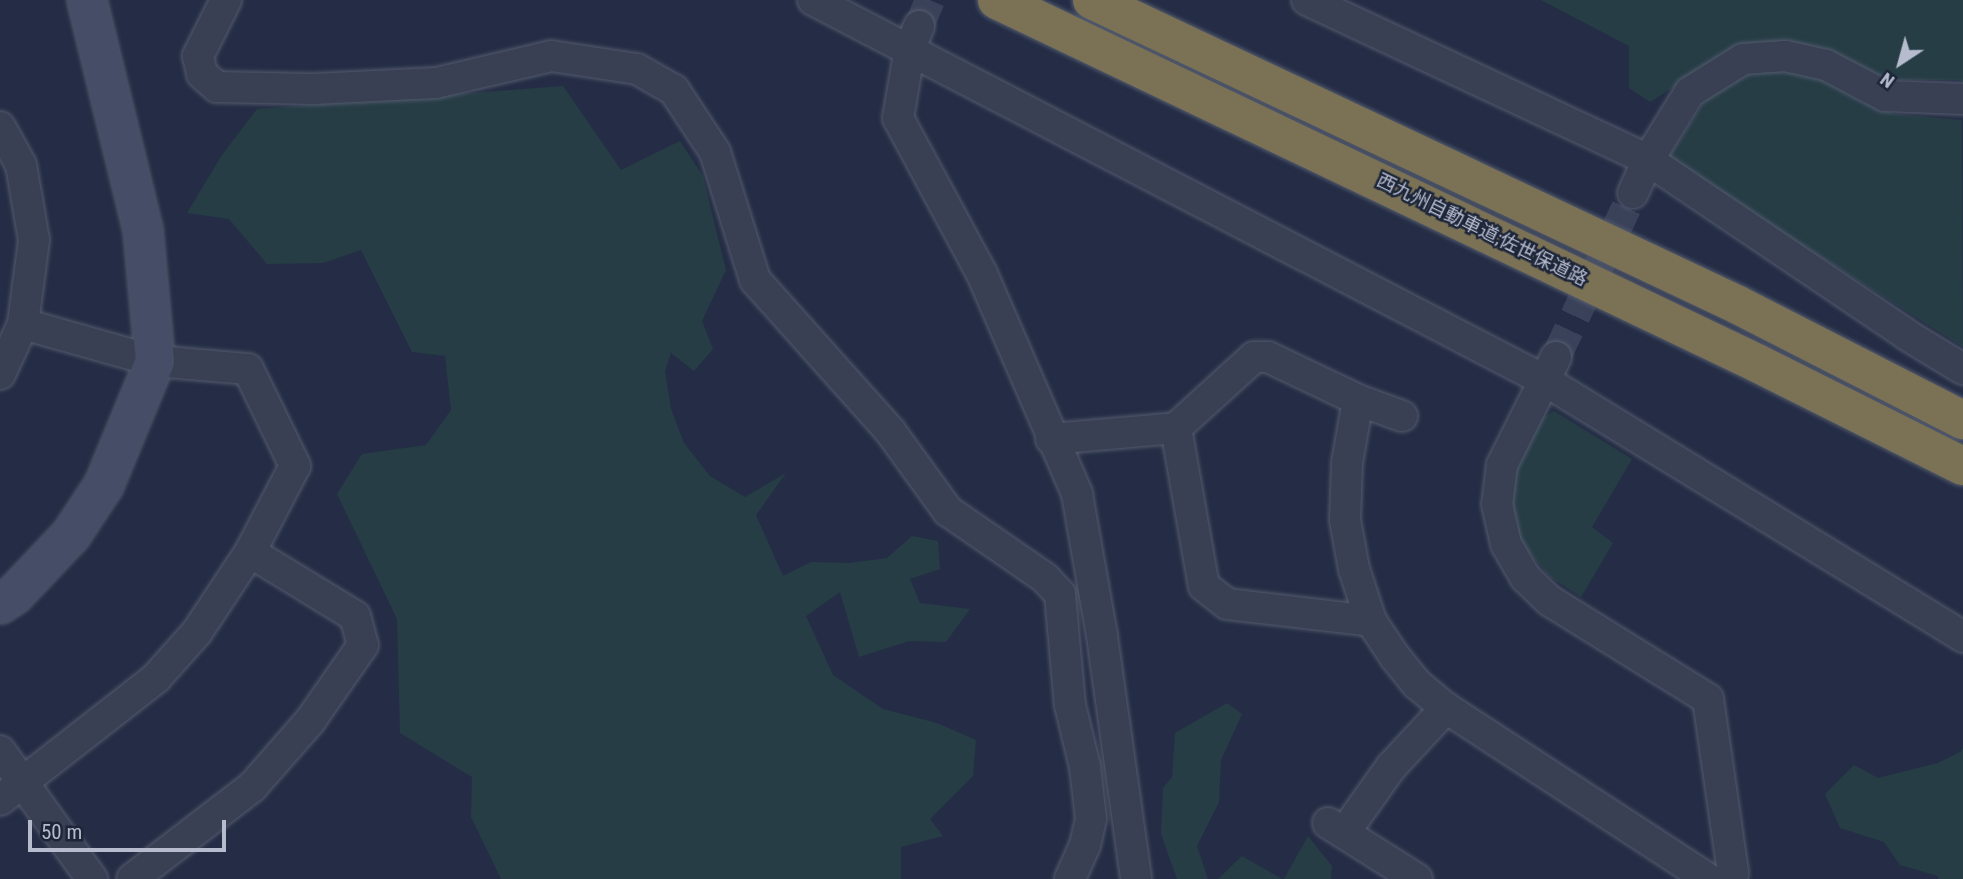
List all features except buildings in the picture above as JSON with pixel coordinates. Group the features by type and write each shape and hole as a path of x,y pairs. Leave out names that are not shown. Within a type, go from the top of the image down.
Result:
{"highway":[{"name":"西九州自動車道;佐世保道路","path":"997,0 1745,357 1963,466"},
{"name":"西九州自動車道;佐世保道路","path":"1092,0 1738,305 1963,420"}],"street":[{"path":"0,604 71,535 104,485 155,361 143,230 87,0"},
{"path":"226,0 198,56 202,75 217,87 313,89 436,83 551,56 637,69 674,90 715,152 755,280 890,431 948,511 1045,578 1060,594 1070,705 1085,768 1091,819 1085,845 1070,879"},
{"path":"813,0 914,37 1550,368 1963,637"},
{"path":"1307,0 1648,160 1896,328 1963,369"},
{"path":"914,37 898,118 982,274 1077,494 1102,636 1136,879"},
{"path":"1633,193 1648,160 1690,92 1743,59 1785,56 1826,65 1885,96 1963,99"},
{"path":"0,127 21,166 34,240 23,324 0,374"},
{"path":"0,800 22,780 156,678 197,632 250,552 295,466 248,369 155,361 23,324"},
{"path":"1051,439 1176,428 1254,357 1268,357 1358,400 1402,416"},
{"path":"1550,368 1502,465 1496,504 1506,544 1526,578 1550,601 1708,699 1733,873 1730,879"},
{"path":"1358,400 1347,463 1345,520 1354,569 1371,621 1417,684 1446,708 1708,879"},
{"path":"1176,428 1204,586 1227,604 1371,621"},
{"path":"132,879 252,787 310,722 363,645 355,616 250,552"},
{"path":"1416,879 1336,828 1446,708"},
{"path":"0,751 92,879"}],"shaded area":[{"path":"1541,0 1963,0 1963,84 1960,80 1890,80 1816,49 1727,54 1650,102 1629,88 1629,46"},
{"path":"1745,69 1812,74 1862,102 1895,114 1962,120 1963,347 1667,160 1710,93"},
{"path":"563,86 621,170 680,141 703,176 726,270 702,321 713,349 694,371 671,353 665,371 671,409 684,443 710,476 745,497 786,473 756,515 783,576 811,562 849,563 887,558 912,536 938,541 940,569 910,579 920,603 970,609 946,642 909,641 859,657 840,592 806,616 833,675 883,709 937,723 976,740 973,776 930,819 943,836 901,847 901,879 501,879 471,817 472,777 400,733 397,619 337,494 362,454 426,445 451,410 445,356 412,352 361,250 323,263 267,264 229,219 187,213 222,155 257,109"},
{"path":"1554,411 1632,459 1592,527 1613,543 1581,597 1550,577 1537,562 1521,541 1514,519 1511,495 1515,465 1540,419"},
{"path":"1227,703 1242,714 1221,760 1219,802 1197,846 1208,879 1177,879 1161,834 1163,788 1172,777 1175,733"},
{"path":"1963,748 1963,879 1938,879 1938,876 1900,865 1884,842 1840,828 1825,794 1854,765 1878,778 1938,763"},
{"path":"1308,836 1332,866 1331,879 1284,879"},
{"path":"1242,856 1282,879 1218,879"}],"tunnel":[{"path":"919,26 930,0"},
{"path":"1556,357 1633,193"}]}
